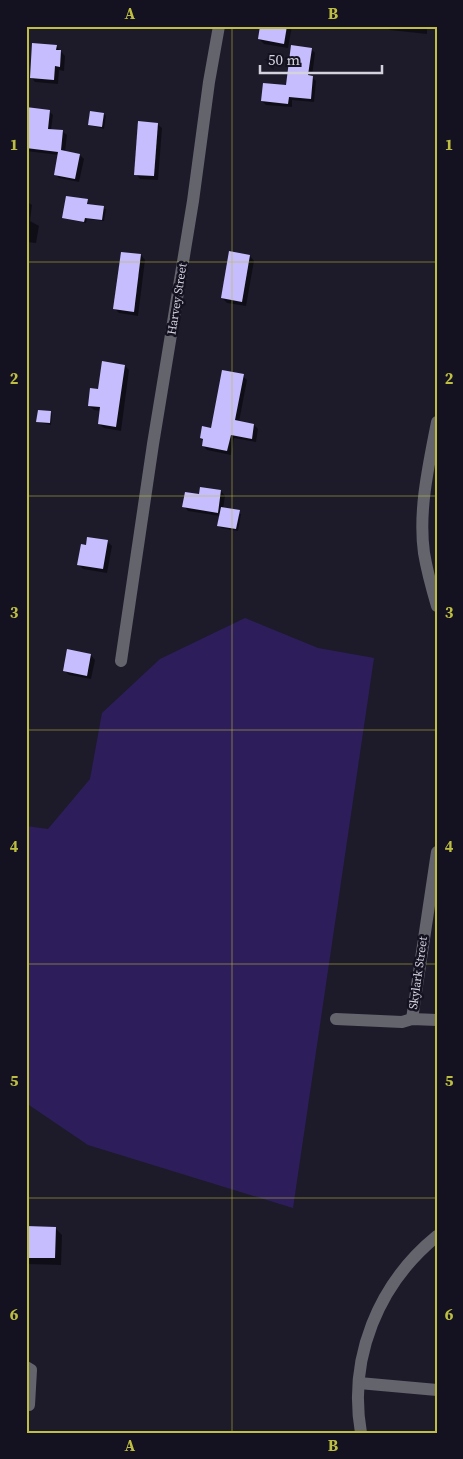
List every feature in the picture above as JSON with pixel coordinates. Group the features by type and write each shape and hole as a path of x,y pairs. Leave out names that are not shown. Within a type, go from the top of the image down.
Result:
{"street":[{"name":"Harvey Street","path":"121,661 219,26"},
{"path":"437,422 426,485 423,538 424,553 437,606"},
{"name":"Skylark Street","path":"336,1019 402,1022 412,1019 437,852"},
{"path":"412,1019 437,1020"},
{"path":"361,1433 358,1405 359,1383 362,1357 373,1317 397,1276 437,1236"},
{"path":"26,1367 31,1370 29,1405 26,1404"},
{"path":"359,1383 437,1390"}],"shaded area":[{"path":"245,618 318,648 374,658 293,1208 88,1145 26,1103 26,826 48,829 90,779 102,713 160,659"}],"building":[{"path":"260,26 287,26 284,44 258,39"},
{"path":"32,43 57,45 56,50 61,50 60,67 55,66 54,80 30,78"},
{"path":"291,45 312,48 308,75 313,76 311,99 289,97 288,104 261,101 263,83 286,85"},
{"path":"26,107 50,110 48,129 63,130 61,150 80,154 75,179 54,175 58,152 26,148"},
{"path":"90,111 104,113 102,127 88,125"},
{"path":"138,121 158,123 154,176 134,175"},
{"path":"66,196 88,199 87,204 104,206 102,220 85,218 84,222 62,218"},
{"path":"229,251 250,255 242,302 221,298"},
{"path":"121,252 141,254 134,312 113,309"},
{"path":"102,361 125,365 116,427 98,424 100,407 88,406 90,388 98,389"},
{"path":"222,370 244,374 235,420 254,424 252,439 231,435 227,451 202,446 203,439 200,438 202,426 211,428"},
{"path":"38,410 51,411 50,423 36,422"},
{"path":"200,487 221,490 218,513 182,507 185,492 199,494"},
{"path":"221,507 240,510 236,529 217,526"},
{"path":"87,537 108,540 103,569 77,565 81,544 86,545"},
{"path":"67,649 91,654 87,676 63,671"},
{"path":"26,1226 56,1227 55,1258 26,1258"}]}
